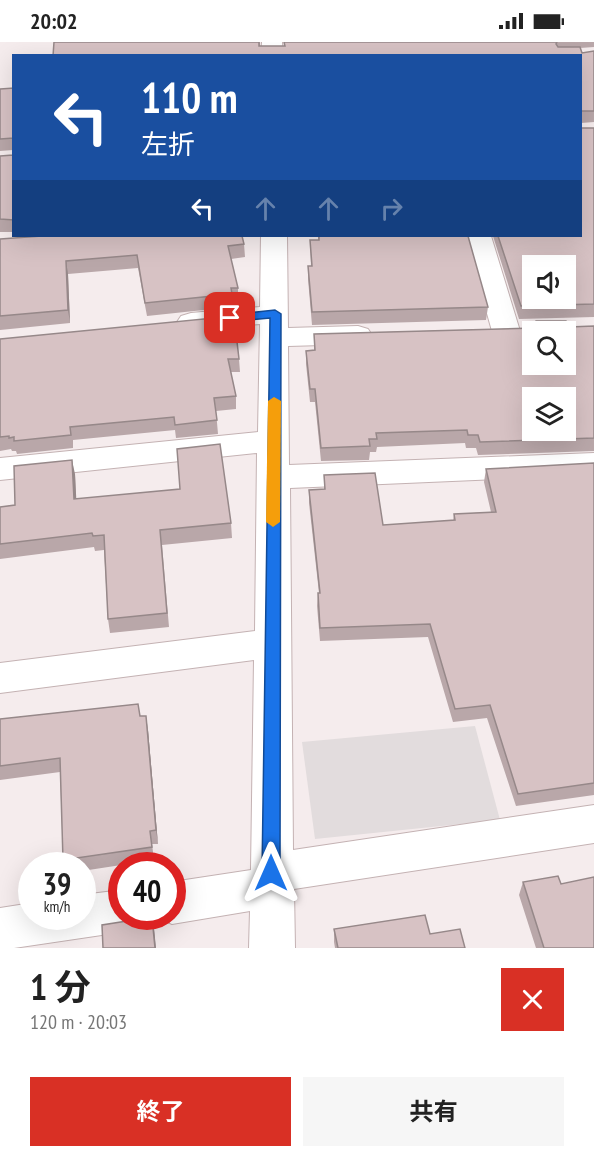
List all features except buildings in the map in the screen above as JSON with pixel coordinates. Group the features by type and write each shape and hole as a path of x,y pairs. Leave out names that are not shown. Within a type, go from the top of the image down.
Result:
{"street":[{"path":"272,948 274,237"},
{"path":"478,237 506,331"},
{"path":"161,325 275,326 379,334"},
{"path":"0,470 274,441"},
{"path":"273,477 594,464"},
{"path":"0,678 274,643"},
{"path":"186,900 271,880 594,824"},
{"path":"0,929 18,926"}],"shaded area":[{"path":"475,726 500,820 315,839 302,742"}],"slow traffic":[{"path":"273,522 274,401"}],"route":[{"path":"230,318 275,314 271,873"}]}
